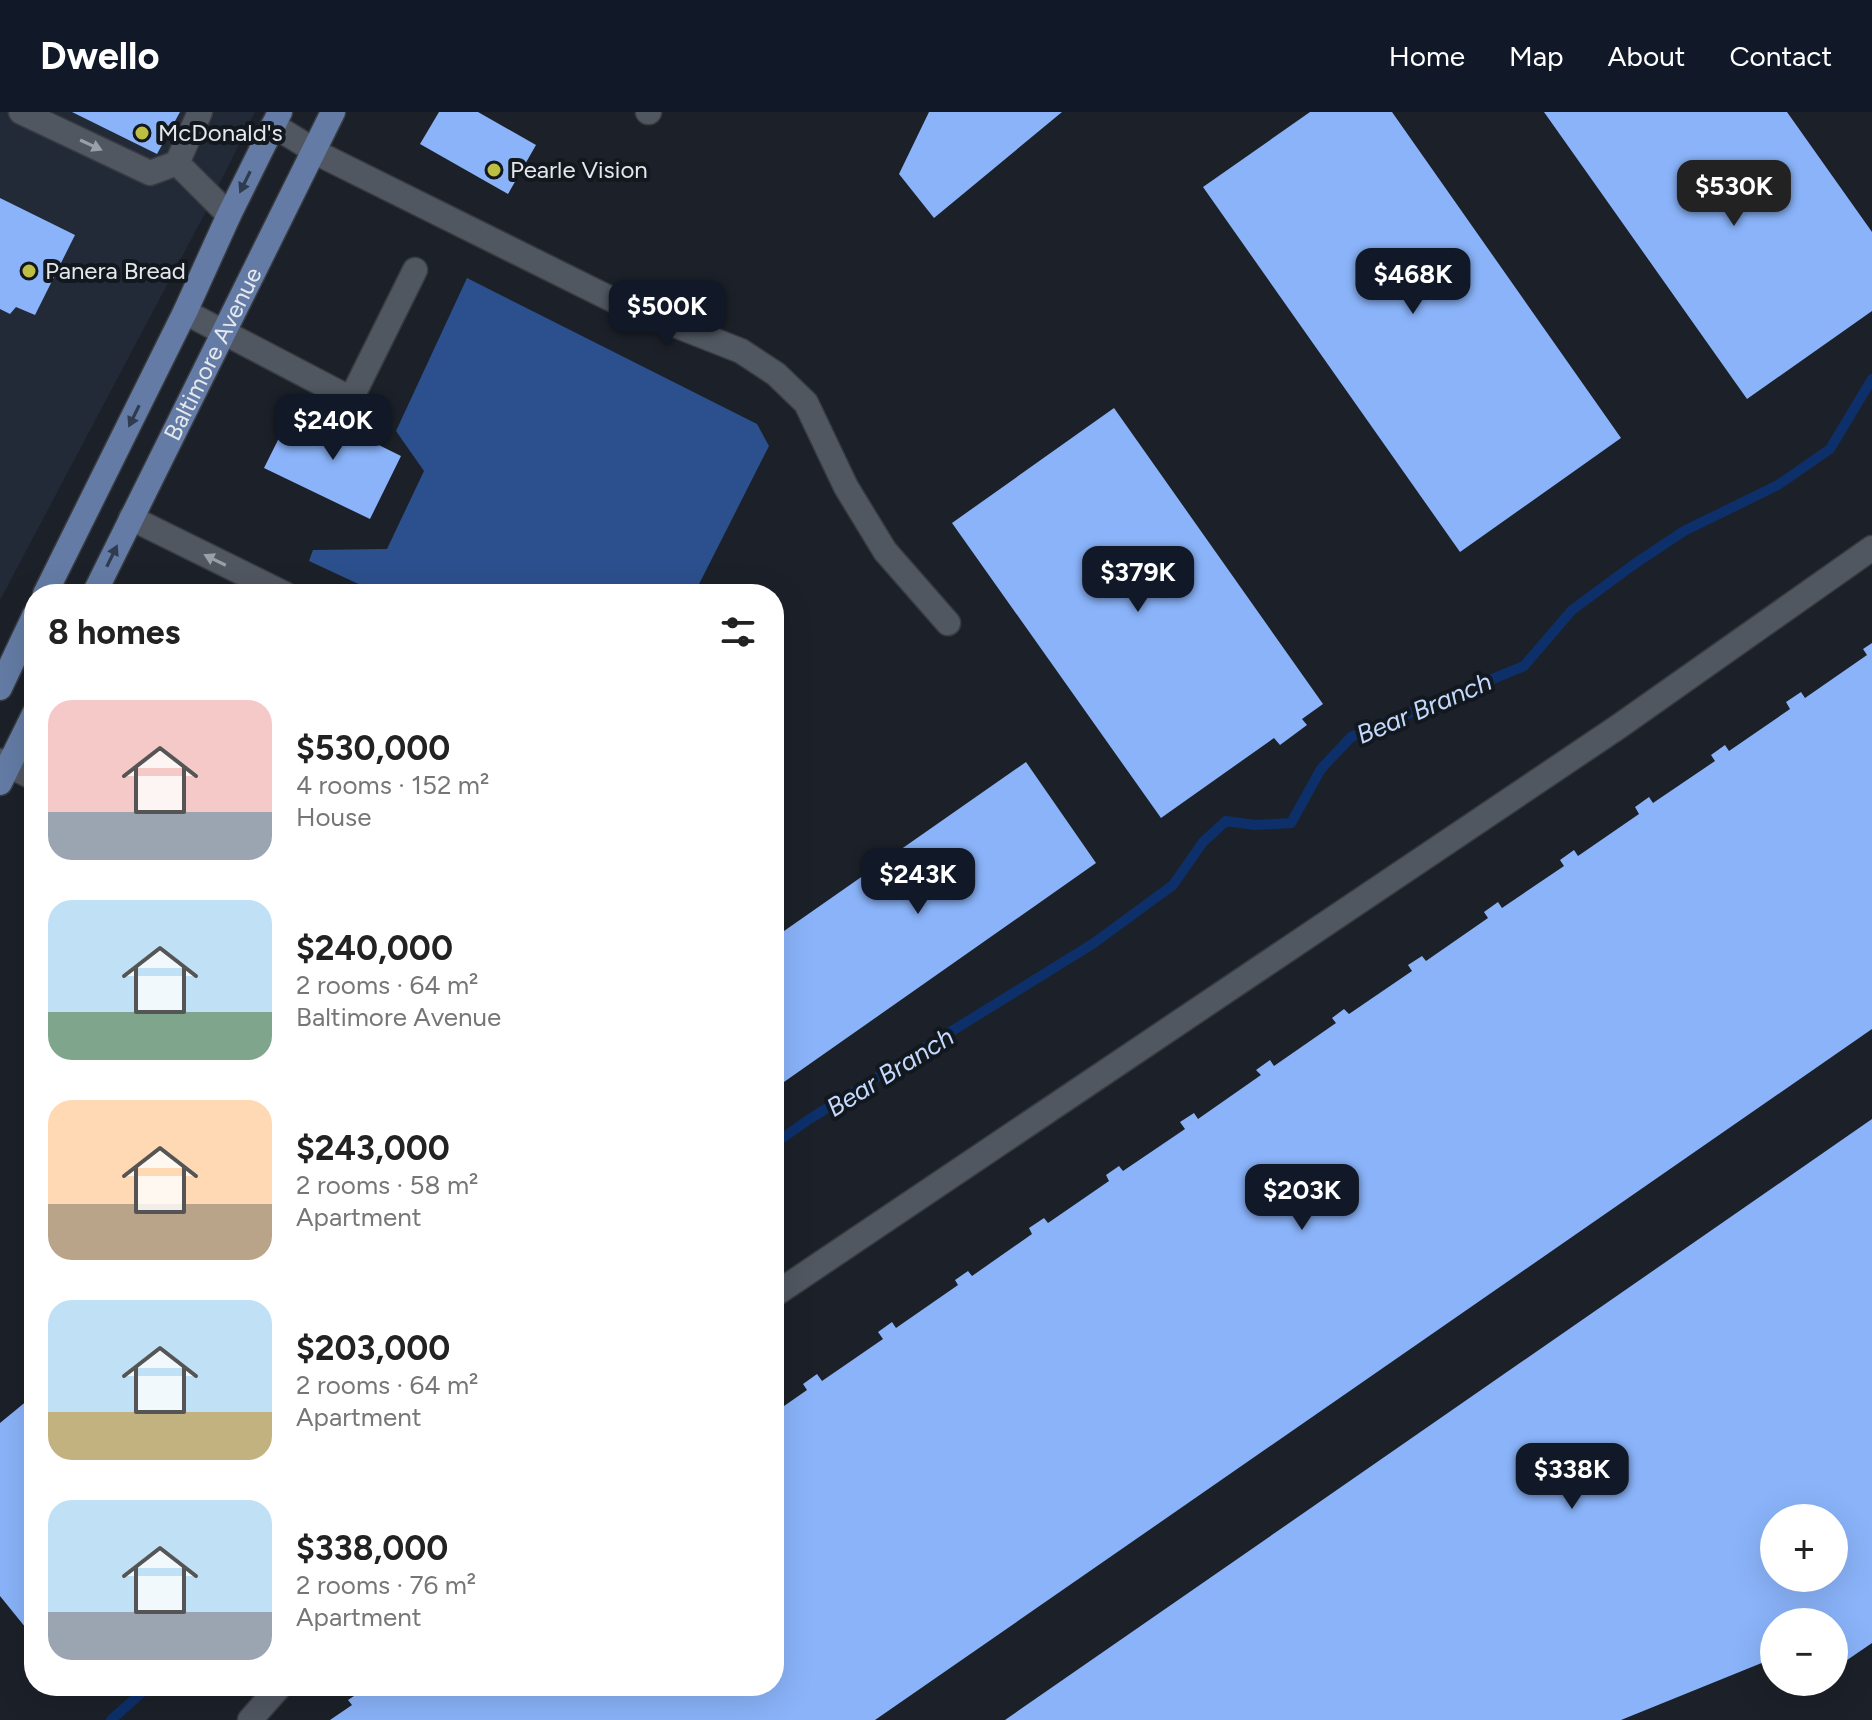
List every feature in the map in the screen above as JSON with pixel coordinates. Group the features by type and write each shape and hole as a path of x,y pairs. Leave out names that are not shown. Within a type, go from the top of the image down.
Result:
{"main road":[{"name":"Baltimore Avenue","path":"99,584 333,112"},
{"name":"Baltimore Avenue","path":"50,584 185,312 276,118"},
{"path":"0,688 24,637"},
{"path":"3,770 24,732"}],"street":[{"path":"21,112 150,173 177,163 200,112"},
{"path":"276,118 313,151 619,303 741,351 776,374 806,403 846,487 885,551 948,623"},
{"path":"177,163 229,215"},
{"path":"185,312 351,399 415,270"},
{"path":"131,518 265,584"},
{"path":"784,1288 1618,727 1872,548"},
{"path":"3,770 24,775"},
{"path":"250,1720 271,1696"}],"shaded area":[{"path":"0,112 255,112 205,213 0,600"},
{"path":"467,278 757,424 769,446 699,584 358,584 309,561 313,550 387,549 424,471 396,431"}],"building":[{"name":"McDonald's","path":"72,112 180,112 157,154"},
{"name":"Pearle Vision","path":"439,112 478,112 536,145 508,194 420,144"},
{"path":"929,112 1062,112 934,218 899,174"},
{"path":"1310,112 1392,112 1621,438 1460,552 1203,187"},
{"path":"1544,112 1787,112 1872,232 1872,311 1747,399"},
{"name":"Panera Bread","path":"0,198 75,235 35,315 16,307 10,314 0,309"},
{"path":"296,404 401,456 370,519 264,468"},
{"path":"1114,408 1323,704 1302,719 1307,725 1280,745 1274,738 1161,818 952,523"},
{"path":"1872,643 1872,1029 875,1720 330,1720 352,1705 348,1700 354,1696 784,1696 784,1406 807,1390 803,1384 817,1374 822,1381 883,1339 878,1332 892,1322 896,1328 958,1285 955,1280 968,1271 972,1276 1032,1234 1029,1228 1044,1218 1048,1223 1109,1181 1106,1175 1119,1166 1123,1171 1185,1129 1180,1122 1194,1113 1198,1119 1261,1075 1256,1070 1270,1060 1274,1066 1336,1023 1332,1018 1344,1009 1349,1014 1412,971 1408,965 1422,956 1426,961 1488,918 1484,912 1498,902 1502,908 1564,866 1560,860 1574,850 1578,856 1639,814 1635,807 1649,797 1653,803 1715,761 1711,755 1725,745 1729,751 1790,709 1786,702 1801,692 1805,698 1867,655 1863,649"},
{"path":"1026,762 1096,863 784,1082 784,931"},
{"path":"1872,1119 1872,1643 1848,1659 1848,1608 1760,1608 1760,1664 1621,1720 1005,1720"},
{"path":"24,1403 24,1626 0,1596 0,1423"}],"waterway":[{"name":"Bear Branch","path":"784,1137 1094,943 1173,885 1203,842 1226,821 1255,825 1291,823 1321,769 1351,737 1524,666 1572,610 1633,565 1684,531 1778,485 1830,449 1872,379"},
{"name":"Bear Branch","path":"111,1720 138,1696"}],"place":[{"name":"McDonald's","path":"142,133"},
{"name":"Pearle Vision","path":"494,170"},
{"name":"Panera Bread","path":"29,271"}]}
